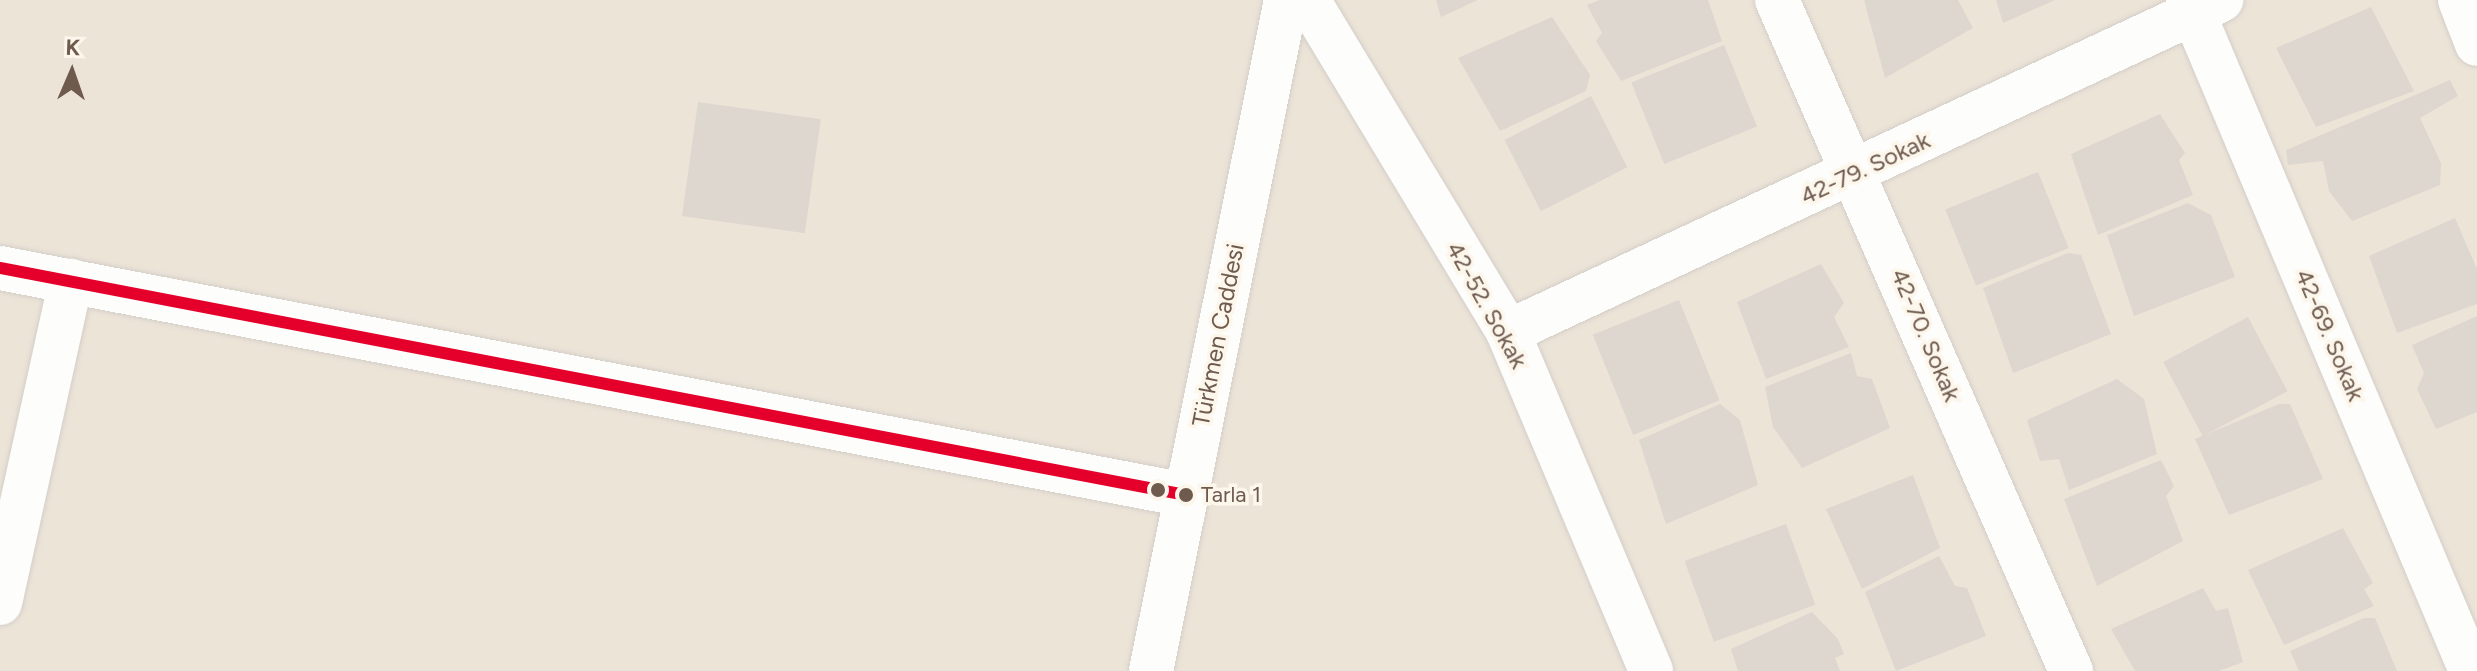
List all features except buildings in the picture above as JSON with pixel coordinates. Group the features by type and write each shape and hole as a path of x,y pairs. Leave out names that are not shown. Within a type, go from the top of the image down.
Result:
{"street":[{"name":"Türkmen Caddesi","path":"1151,671 1286,0"},
{"name":"42-52. Sokak","path":"1308,0 1508,332 1651,671"},
{"name":"42-70. Sokak","path":"1777,0 1856,173 2071,671"},
{"path":"2460,0 2477,44"},
{"name":"42-79. Sokak","path":"1508,332 1856,173 2201,4"},
{"name":"42-69. Sokak","path":"2201,4 2471,671"},
{"path":"0,268 1186,495"},
{"path":"0,603 71,281"}],"shaded area":[{"path":"0,0 2477,0 2477,671 0,671"}],"transit line":[{"path":"0,268 1186,495"}],"place":[{"name":"Tarla 1","path":"1186,495"}]}
